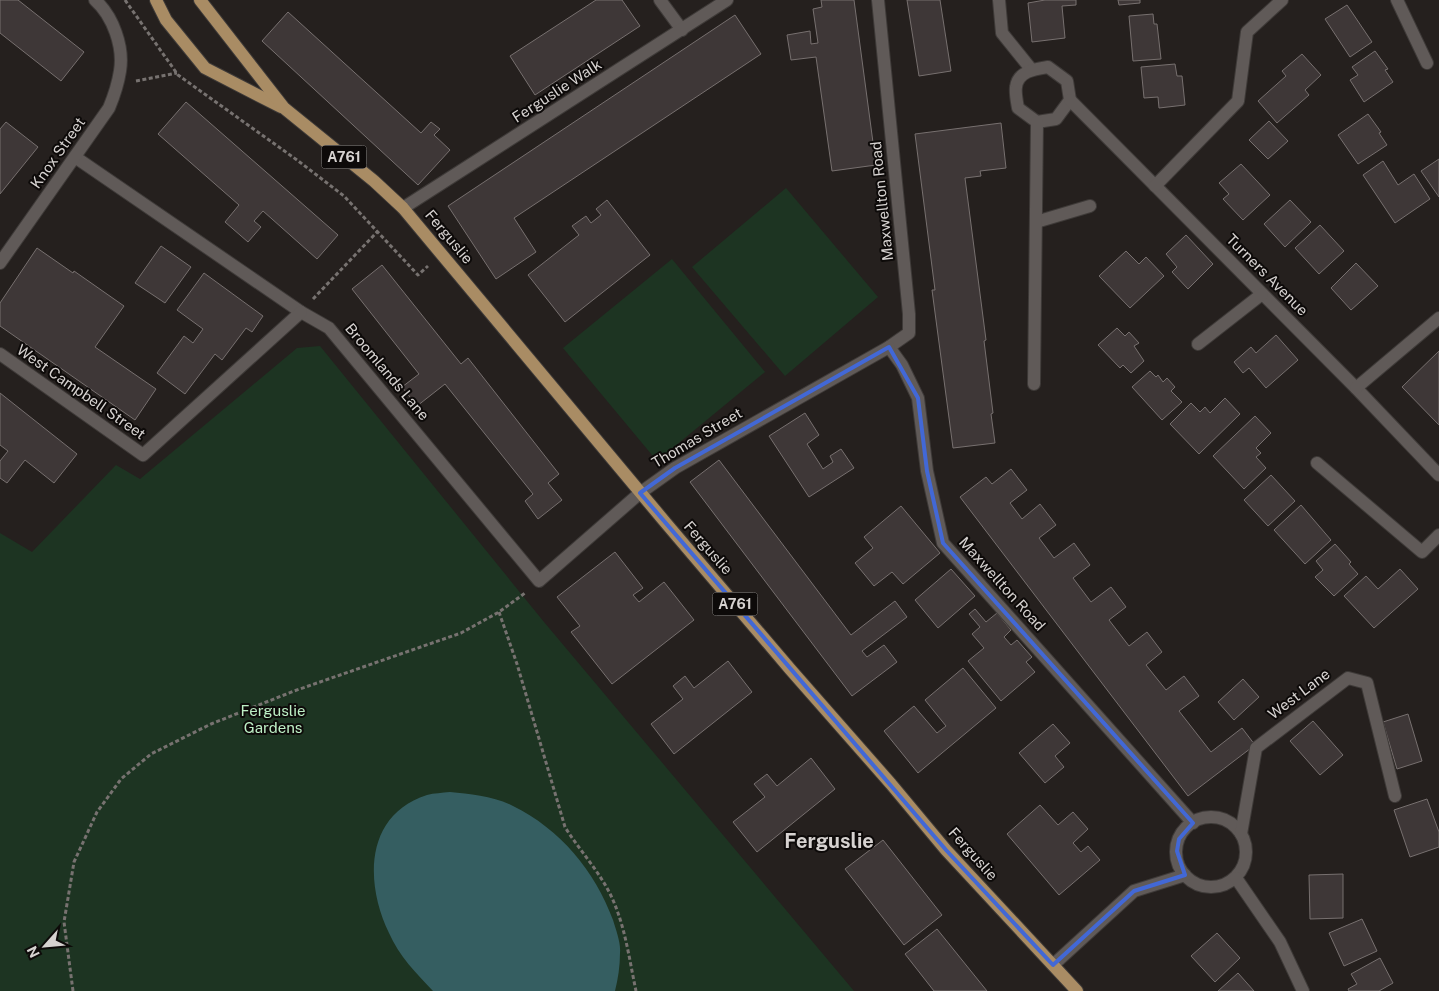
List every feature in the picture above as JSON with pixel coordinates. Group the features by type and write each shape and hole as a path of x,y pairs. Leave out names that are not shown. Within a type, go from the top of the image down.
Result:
{"main road":[{"name":"A761","path":"156,0 166,20 204,68 284,108 374,181 403,208"},
{"name":"A761","path":"200,0 284,108"},
{"name":"Ferguslie","path":"403,208 640,493 946,850 1077,991"}],"street":[{"name":"Knox Street","path":"0,263 109,108 120,69 120,53 108,14 95,0"},
{"path":"660,0 682,30"},
{"name":"Ferguslie Walk","path":"403,208 727,0"},
{"name":"Maxwellton Road","path":"878,0 909,314 908,333 889,347 902,365 918,398 926,471 943,543 1193,823"},
{"path":"999,0 1002,33 1031,69"},
{"path":"1155,186 1238,101 1247,32 1282,0"},
{"path":"1398,0 1427,63"},
{"path":"1048,67 1067,81 1070,100 1056,119 1037,122 1018,108 1016,86 1023,74 1031,69 1048,67"},
{"name":"Turners Avenue","path":"1070,100 1356,388 1439,475"},
{"path":"1034,384 1037,122"},
{"name":"Broomlands Lane","path":"75,157 301,312 329,328 539,582"},
{"path":"1036,222 1090,206"},
{"path":"1198,344 1262,294"},
{"name":"West Campbell Street","path":"0,354 143,455 301,312"},
{"path":"1356,388 1439,318"},
{"name":"Thomas Street","path":"539,582 640,493 675,468 889,347"},
{"path":"1317,463 1422,552 1439,535"},
{"name":"West Lane","path":"1236,878 1245,863 1246,845 1241,834 1256,748 1348,678 1367,684 1394,796"},
{"path":"1241,834 1234,825 1223,819 1204,818 1193,823 1179,839 1177,851 1179,864 1185,875 1197,884 1209,887 1226,884 1236,878 1280,942 1303,991"},
{"path":"1052,965 1134,891 1185,875"}],"path":[{"path":"125,0 177,74 344,196 418,275 442,254"},
{"path":"117,84 177,74"},
{"path":"301,312 378,231"},
{"path":"73,991 64,922 74,862 97,812 121,779 151,754 211,724 294,691 461,633 499,612 539,582"},
{"path":"499,612 517,664 565,827 576,845 595,869 615,904 626,941 636,991"}],"highlighted area":[{"path":"889,347 918,398 927,471 943,543 1193,823 1179,839 1177,851 1185,875 1134,891 1053,965 946,850 640,493 675,468"}],"green space":[{"path":"786,188 878,297 785,376 692,267"},
{"path":"672,259 765,372 657,461 563,348"},
{"name":"Ferguslie Gardens","path":"320,346 544,622 854,991 0,991 0,533 32,552 116,465 140,479 297,348"}],"water":[{"path":"450,792 490,798 513,806 530,815 546,827 574,853 596,885 617,932 620,958 615,991 433,991 408,964 393,941 381,914 376,894 375,853 381,835 391,818 406,805 427,795"}],"building":[{"path":"0,0 18,0 84,52 61,81 0,33"},
{"path":"596,0 622,0 640,26 535,95 510,56"},
{"path":"821,0 854,0 876,165 832,171 816,57 791,60 787,35 810,31 811,44 818,43 813,9 822,7"},
{"path":"907,0 940,0 951,71 919,76"},
{"path":"1045,0 1076,0 1076,5 1062,6 1065,38 1032,42 1028,3"},
{"path":"1118,0 1140,0 1140,3 1119,5"},
{"path":"1347,5 1372,42 1350,57 1325,19"},
{"path":"288,12 421,133 431,122 440,129 434,135 450,150 418,185 262,41"},
{"path":"1153,14 1154,24 1157,24 1161,59 1133,61 1129,16"},
{"path":"735,15 761,54 514,218 536,252 496,279 448,206"},
{"path":"1375,51 1388,69 1385,70 1393,82 1364,102 1350,80 1358,75 1352,67"},
{"path":"1302,54 1321,75 1305,90 1309,95 1277,123 1258,101 1286,76 1282,71"},
{"path":"1175,64 1177,76 1182,76 1185,105 1159,108 1158,97 1144,98 1141,67"},
{"path":"186,102 338,235 317,259 263,211 254,221 261,227 248,242 225,222 239,205 158,134"},
{"path":"1368,114 1381,132 1379,133 1387,145 1358,164 1338,135"},
{"path":"1269,121 1288,141 1268,159 1249,140"},
{"path":"6,122 38,147 0,194 0,129"},
{"path":"1001,123 1006,168 980,171 981,176 965,178 986,340 984,341 995,443 953,448 932,290 935,290 915,134"},
{"path":"1439,159 1439,197 1421,171"},
{"path":"1383,161 1398,185 1414,174 1430,199 1395,223 1363,175"},
{"path":"1241,164 1270,195 1243,220 1223,199 1229,194 1219,183"},
{"path":"607,200 650,255 565,322 528,275 579,235 572,226 586,216 591,223 601,215 596,209"},
{"path":"1290,200 1311,222 1285,247 1264,224"},
{"path":"1320,225 1344,251 1319,274 1295,248"},
{"path":"1186,235 1213,264 1188,289 1172,272 1177,267 1166,254"},
{"path":"161,246 191,267 165,303 135,283"},
{"path":"37,248 124,306 95,347 156,389 135,420 0,326 0,303"},
{"path":"1126,251 1139,264 1146,257 1164,276 1130,308 1099,276"},
{"path":"1356,263 1378,286 1351,310 1331,288"},
{"path":"382,265 461,364 468,358 559,474 548,483 562,500 538,519 525,501 533,494 445,384 417,406 402,387 419,374 352,289"},
{"path":"204,273 263,316 252,332 246,328 222,360 215,354 185,394 157,373 184,336 193,343 203,329 177,310"},
{"path":"1117,328 1125,336 1129,332 1139,343 1134,346 1144,361 1131,373 1123,365 1120,368 1098,345"},
{"path":"1276,335 1298,360 1266,388 1249,368 1243,373 1234,362 1251,347 1256,353"},
{"path":"1439,351 1439,425 1402,387"},
{"path":"1150,371 1156,377 1158,375 1163,382 1167,378 1175,387 1171,391 1182,402 1162,420 1132,387"},
{"path":"0,393 77,454 54,483 25,460 7,483 0,478 0,461 8,451 0,445"},
{"path":"1225,398 1240,414 1199,454 1170,424 1191,403 1200,412 1205,407 1210,413"},
{"path":"805,413 819,435 807,444 823,469 833,462 830,456 841,449 854,468 809,497 769,436"},
{"path":"1255,416 1271,433 1256,448 1261,453 1256,457 1266,468 1244,489 1213,456"},
{"path":"719,460 851,635 895,601 907,617 862,651 867,657 884,645 897,662 852,696 690,482"},
{"path":"1011,469 1027,490 1010,503 1022,519 1040,504 1056,525 1039,538 1054,558 1074,543 1090,565 1073,578 1091,602 1111,587 1126,607 1109,620 1129,646 1147,632 1162,652 1146,665 1166,690 1184,676 1199,696 1179,711 1211,752 1242,728 1255,745 1188,796 960,497 986,477 992,484"},
{"path":"1271,475 1295,501 1268,526 1244,500"},
{"path":"1301,505 1331,540 1305,564 1274,530"},
{"path":"901,506 940,553 903,584 892,572 874,586 855,563 873,548 864,537"},
{"path":"1335,544 1351,562 1349,564 1358,574 1334,596 1315,577 1323,570 1316,561"},
{"path":"615,552 643,588 633,595 639,602 664,582 694,620 612,684 571,632 580,626 557,597"},
{"path":"951,569 975,596 938,628 915,600"},
{"path":"1400,569 1418,589 1374,628 1344,596 1366,576 1378,589"},
{"path":"975,609 986,622 997,613 1011,630 1004,637 1011,645 1017,640 1032,657 1026,662 1035,672 1001,701 968,661 984,648 972,634 980,627 969,614"},
{"path":"728,661 752,692 674,754 651,724 683,699 673,686 685,676 694,688"},
{"path":"963,668 996,708 918,773 884,731 914,706 937,733 946,726 925,700"},
{"path":"1243,679 1259,697 1234,720 1218,702"},
{"path":"1408,714 1422,761 1397,769 1383,722"},
{"path":"1313,721 1343,755 1320,775 1290,741"},
{"path":"1053,724 1070,743 1055,756 1064,767 1045,783 1019,753"},
{"path":"811,758 835,789 757,852 733,822 765,797 754,784 767,774 777,786"},
{"path":"1427,799 1439,832 1439,847 1410,857 1394,810"},
{"path":"1040,805 1058,825 1073,812 1088,829 1073,843 1081,852 1088,846 1100,860 1059,895 1007,834"},
{"path":"883,840 942,915 904,945 845,869"},
{"path":"1343,874 1343,918 1310,919 1309,875"},
{"path":"1362,919 1377,951 1344,966 1329,933"},
{"path":"937,929 987,991 934,991 905,954"},
{"path":"1217,933 1240,958 1215,982 1191,956"},
{"path":"1380,958 1393,983 1379,991 1349,991 1348,989 1357,984 1351,974"},
{"path":"1238,973 1254,991 1218,991"}],"district":[{"name":"Ferguslie","path":"829,841"}]}
